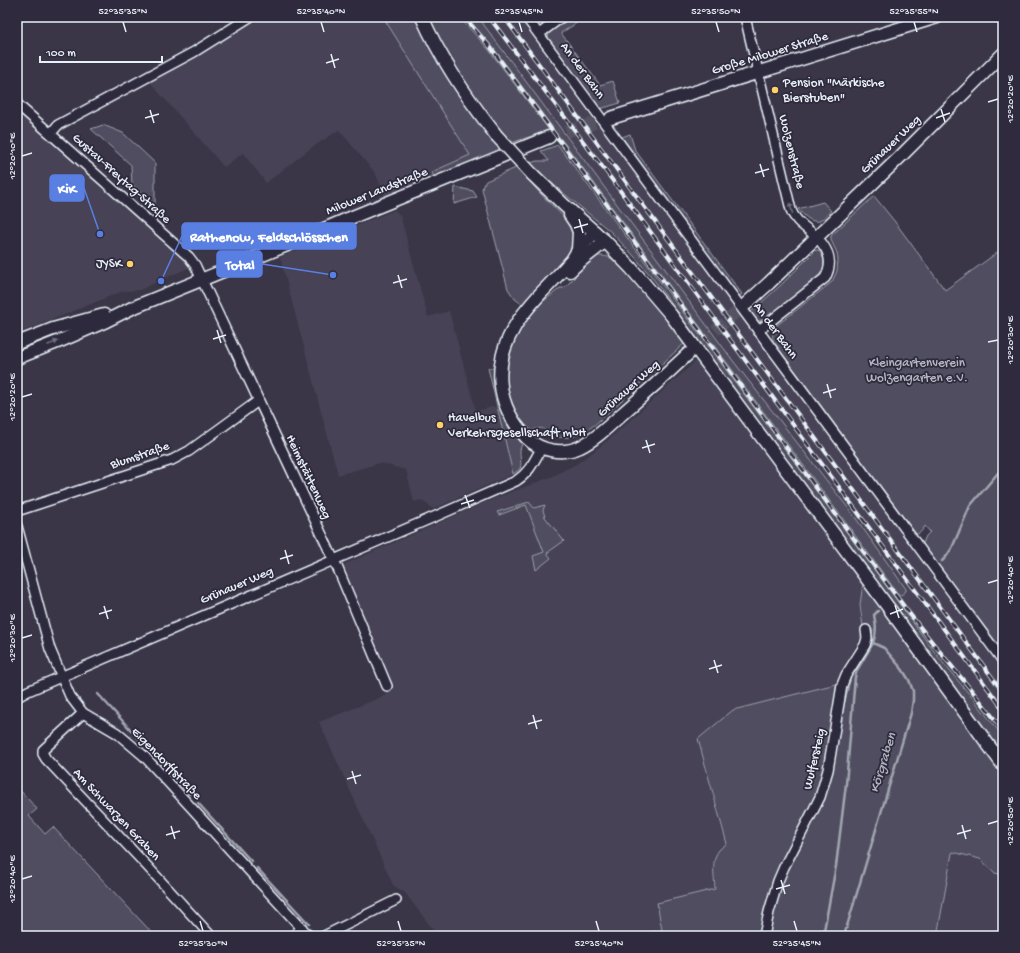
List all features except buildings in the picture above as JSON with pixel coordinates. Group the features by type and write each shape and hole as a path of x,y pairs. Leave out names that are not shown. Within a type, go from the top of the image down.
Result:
{"main road":[{"path":"422,17 430,35 446,63 476,110 496,135 532,174 595,232 636,273 672,315 1003,765"},
{"name":"Große Milower Straße","path":"611,118 937,17"},
{"name":"Grünauer Weg","path":"746,304 900,157 1002,54"},
{"name":"Milower Landstraße","path":"17,358 106,321 132,308 549,137"},
{"path":"564,205 576,224 579,232 578,250"},
{"name":"Grünauer Weg","path":"595,232 578,250 572,260 525,311 509,337 502,361 501,383 506,409 517,428 528,440 542,448 555,451 579,447 591,441 688,354"},
{"name":"Grünauer Weg","path":"534,302 562,280 577,264 604,241"},
{"name":"Milower Landstraße","path":"17,343 53,329 132,308"}],"street":[{"path":"51,133 58,125 194,52 250,17"},
{"name":"An der Bahn","path":"526,17 1003,661"},
{"path":"539,34 562,17"},
{"name":"Wolzenstraße","path":"745,17 793,214 800,223 816,237"},
{"name":"Gustav-Freytag-Straße","path":"17,104 189,257 202,279"},
{"path":"758,331 825,278 830,267 829,258 824,246 816,237"},
{"name":"Heimstättenweg","path":"202,279 338,569 387,686"},
{"name":"Blumstraße","path":"17,511 176,458 189,451 258,401"},
{"name":"Grünauer Weg","path":"17,697 516,480 524,476 529,470 542,448"},
{"name":"Eigendorffstraße","path":"17,530 50,649 70,696 83,712 117,733 141,753 309,936"},
{"name":"Wulfersteig","path":"764,936 778,881 820,797 828,770 842,685 846,675 865,645 866,630"},
{"name":"Am Schwarzen Graben","path":"83,712 44,750 43,754 211,936"},
{"path":"324,936 396,900"},
{"path":"293,936 302,928"}],"shaded area":[{"path":"259,17 383,17 470,155 433,172 434,177 386,197 375,173 339,130 311,148 266,183 243,153 224,167 149,81 187,61"},
{"path":"478,17 522,17 1003,667 1003,738 979,705 938,657 894,596 901,595 906,589 852,513 734,362"},
{"path":"17,111 186,259 191,267 140,290 123,291 17,334"},
{"path":"395,210 400,215 428,317 449,311 476,411 497,406 513,474 433,509 421,500 414,502 406,470 380,463 338,475 280,257"},
{"path":"697,360 863,583 860,605 864,631 836,684 733,710 698,739 727,844 714,859 715,889 657,903 662,930 653,932 653,936 438,936 405,893 393,885 319,722 387,695 385,688 392,684 343,565 488,501 553,476 576,464 608,440"},
{"path":"953,852 980,859 995,873 1003,875 1003,936 937,936 951,853"}],"green space":[{"path":"383,17 415,17 438,61 457,92 502,150 434,177 432,172 470,155"},
{"path":"429,17 459,17 489,50 549,130 511,143 486,114 466,86 438,37"},
{"path":"467,17 478,17 734,362 852,513 906,589 906,591 901,595 899,595 492,46"},
{"path":"572,17 582,17 583,19 561,33 600,85 613,81 620,103 600,109 548,37 552,30 561,22"},
{"path":"103,125 123,133 155,163 155,206 132,184 131,165 91,129"},
{"path":"630,134 635,150 742,294 739,297 622,137"},
{"path":"558,145 790,455 934,652 1000,733 1003,740 1003,753 651,276 611,232 538,172 530,163 537,161 549,161 541,151"},
{"path":"518,167 537,190 568,222 573,239 571,249 565,260 525,303 522,304 515,299 508,289 482,189 486,181"},
{"path":"455,187 473,191 477,197 454,204"},
{"name":"Kleingartenverein Wolzengarten e.V.","path":"874,196 945,290 1001,250 1003,254 1003,651 924,546 923,543 926,536 930,532 925,526 921,532 916,534 773,340 773,334 776,326 832,282 837,271 838,260 831,236"},
{"path":"823,202 831,211 820,221 810,220 798,209"},
{"path":"816,250 821,253 824,260 822,271 817,278 770,317 759,321 755,318 751,312"},
{"path":"598,256 610,258 623,268 685,343 586,431 575,436 564,438 554,436 540,428 532,431 520,418 512,404 507,389 506,373 508,358 513,342 520,328 533,310 560,288 564,288 575,277 575,271 592,258"},
{"path":"488,368 496,368 504,415 509,428 522,444 520,451 520,469 513,474"},
{"path":"529,502 534,508 545,505 543,510 545,517 564,541 547,553 551,558 536,570 533,556 544,552 526,505 499,515 497,512"},
{"path":"863,583 1003,775 1003,875 995,873 980,859 953,852 937,936 768,936 781,881 830,771 851,677 870,645 873,630 863,627 860,605"},
{"path":"836,684 836,698 825,768 815,801 774,878 764,910 760,936 653,936 652,932 662,930 657,903 715,889 715,858 717,852 727,844 698,739 733,710"},
{"path":"17,787 37,809 29,816 45,834 53,827 155,936 17,936"}],"waterway":[{"name":"Körgraben","path":"942,561 952,548 970,506 1003,467"},
{"name":"Körgraben","path":"844,936 911,713 913,700 913,691 909,680 902,669 884,648 873,643 876,629 874,615 878,611"},
{"path":"823,936 836,866 846,784 855,677 857,670 873,643"},
{"path":"98,694 141,741"},
{"path":"158,759 189,794"},
{"path":"198,803 251,861"},
{"path":"257,868 309,924"}],"tunnel":[{"path":"549,137 611,118"},
{"path":"688,354 746,304"}],"railway":[{"path":"464,17 491,48 906,609 1003,730"},
{"path":"489,17 607,173 1003,709"},
{"path":"504,17 1003,692"}],"place":[{"name":"Pension \"Märkische Bierstuben\"","path":"775,90"},
{"name":"KiK","path":"100,234"},
{"name":"JYSK","path":"130,264"},
{"name":"Total","path":"333,275"},
{"name":"Rathenow, Feldschlösschen","path":"161,281"},
{"name":"Havelbus Verkehrsgesellschaft mbH","path":"440,425"}]}
